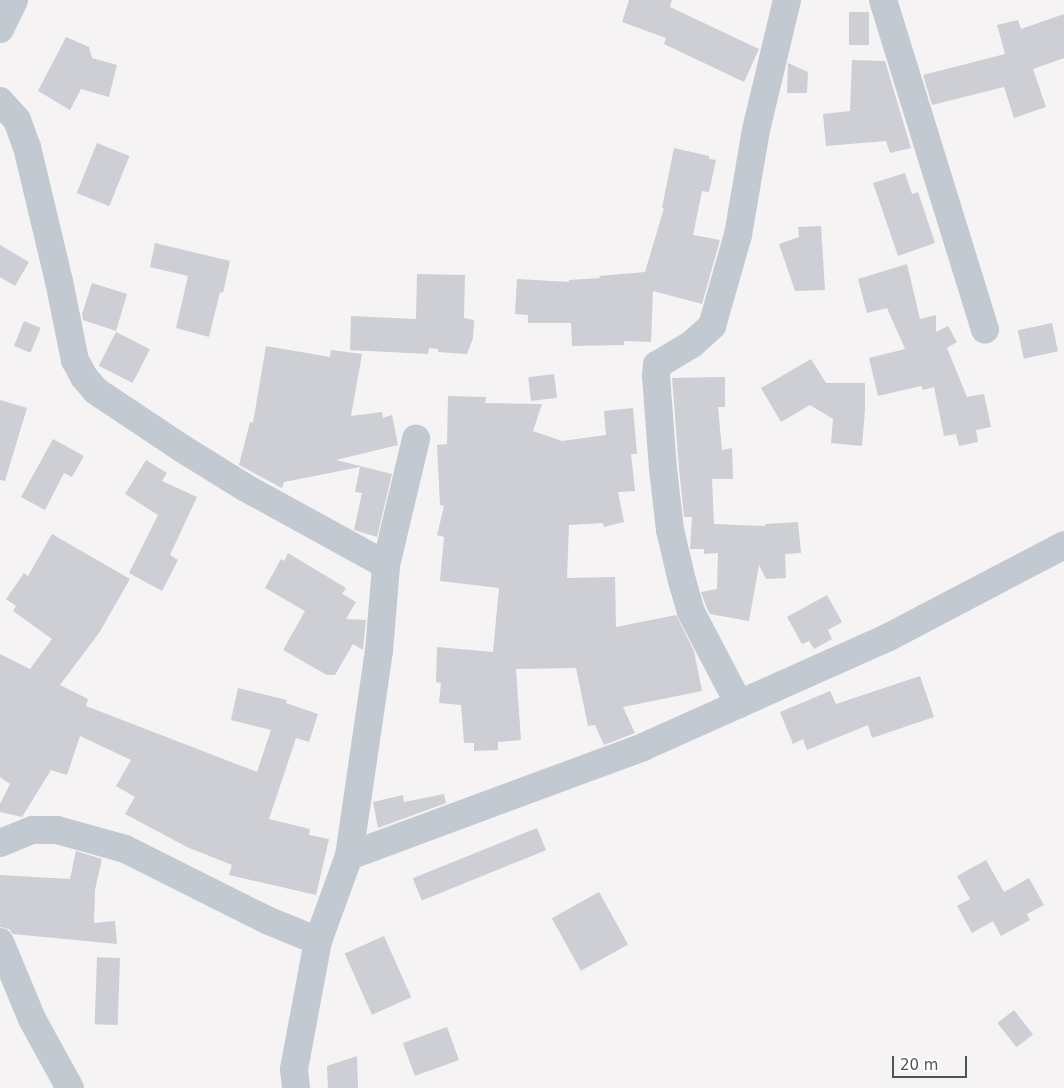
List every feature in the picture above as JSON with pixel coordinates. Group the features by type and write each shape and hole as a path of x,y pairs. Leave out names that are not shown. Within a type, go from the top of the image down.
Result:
{"street":[{"path":"0,29 14,0"},
{"path":"738,704 691,612 682,581 670,530 662,469 656,376 658,365 692,344 712,326 738,235 756,130 787,0"},
{"path":"883,0 985,330"},
{"path":"0,101 17,120 27,147 59,281 75,360 84,377 96,391 183,449 246,488 386,565"},
{"path":"296,1088 294,1069 318,941 349,856 379,651 386,565 416,439"},
{"path":"349,856 643,747 887,638 1064,545"},
{"path":"0,843 34,830 57,830 125,849 269,921 318,941"},
{"path":"0,942 32,1019 70,1088"}],"building":[{"path":"629,0 672,0 670,7 759,49 744,82 664,44 666,38 622,22"},
{"path":"849,12 869,12 869,45 849,45"},
{"path":"1064,14 1064,58 1033,69 1046,107 1014,118 1004,87 932,105 923,75 1005,54 997,25 1018,20 1021,29"},
{"path":"66,37 89,47 92,58 117,65 109,97 81,89 70,110 38,91"},
{"path":"852,60 885,61 911,148 890,153 886,141 826,146 823,114 850,111"},
{"path":"788,63 808,72 807,93 787,93"},
{"path":"97,143 129,156 109,206 77,193"},
{"path":"674,148 709,156 709,159 716,160 709,192 702,191 693,235 720,240 702,304 653,291 651,342 624,341 624,345 572,346 571,323 528,323 528,315 515,314 517,279 569,282 569,280 600,278 599,276 645,272 664,208 662,208"},
{"path":"905,173 912,194 918,192 935,243 898,256 873,183"},
{"path":"821,226 825,290 795,291 779,244 799,237 798,227"},
{"path":"155,243 230,261 223,293 220,292 209,337 176,328 188,276 150,267"},
{"path":"0,245 29,262 15,286 0,277"},
{"path":"907,264 920,319 936,315 936,332 948,326 957,342 947,348 967,397 984,394 991,427 976,430 978,442 959,446 956,434 944,436 934,387 923,390 921,386 878,396 869,358 905,349 887,308 867,313 858,279"},
{"path":"417,274 465,275 464,318 474,320 473,338 467,354 438,352 438,349 429,348 428,354 350,350 351,316 416,319"},
{"path":"92,283 127,294 116,331 83,320 82,314"},
{"path":"24,321 41,328 31,353 14,346"},
{"path":"1052,323 1058,351 1024,359 1018,330"},
{"path":"116,332 150,349 133,383 99,366"},
{"path":"266,346 330,357 331,350 362,354 351,416 382,412 383,418 392,415 398,445 336,460 392,474 377,537 354,530 362,493 355,492 360,467 284,482 282,488 239,465 250,422 253,423"},
{"path":"811,359 826,383 865,383 862,446 831,443 833,419 810,405 781,422 761,388"},
{"path":"554,374 557,398 531,401 528,377"},
{"path":"725,377 725,407 718,407 722,450 732,448 733,479 712,479 714,524 765,526 765,524 798,522 801,553 785,554 786,578 766,579 759,565 749,621 710,614 706,606 701,592 717,589 718,553 704,554 704,549 690,549 692,517 684,517 679,468 672,378"},
{"path":"448,396 486,397 485,403 542,404 533,431 562,441 606,435 604,411 633,408 637,454 631,454 635,491 618,492 624,522 604,527 603,523 569,525 567,578 615,577 616,627 676,615 694,651 702,691 623,707 635,733 604,745 595,725 588,726 576,668 516,669 521,740 498,742 498,750 474,751 474,743 464,743 461,705 439,703 441,683 436,682 437,647 493,652 499,588 440,581 444,537 437,535 444,506 440,505 437,445 447,444"},
{"path":"0,400 27,408 5,481 0,480"},
{"path":"53,439 84,456 72,477 64,473 45,510 21,497"},
{"path":"146,460 167,473 162,481 197,497 170,555 178,560 162,591 129,573 158,515 125,494"},
{"path":"52,534 130,579 99,633 60,685 88,699 86,706 257,772 271,730 231,720 238,688 287,700 286,703 318,714 309,742 296,738 269,819 310,829 309,835 329,839 316,895 229,875 232,865 187,847 125,814 135,797 116,786 131,760 80,736 67,775 51,770 22,817 0,812 0,804 10,784 0,777 0,654 30,669 52,639 13,611 16,606 6,599 24,573 28,576"},
{"path":"288,553 346,588 342,594 356,602 346,619 366,620 363,650 353,644 335,675 327,675 283,650 305,611 265,588 281,559 284,561"},
{"path":"827,595 842,622 828,630 832,639 814,649 809,641 802,644 787,617"},
{"path":"920,676 934,717 872,738 868,725 807,750 803,739 793,744 780,712 830,691 836,704"},
{"path":"444,794 446,803 378,828 373,802 403,795 404,802"},
{"path":"537,828 546,850 422,900 413,878"},
{"path":"76,851 102,859 95,890 94,923 115,921 117,944 13,934 9,929 0,927 0,875 70,879"},
{"path":"986,860 1004,892 1029,878 1044,905 1027,914 1030,920 1001,936 993,921 972,933 957,906 970,899 957,876"},
{"path":"599,892 628,944 581,971 552,918"},
{"path":"384,936 411,997 372,1015 345,953"},
{"path":"97,957 120,958 118,1025 95,1024"},
{"path":"1014,1010 1033,1034 1017,1047 997,1023"},
{"path":"447,1027 459,1060 415,1076 403,1043"},
{"path":"357,1056 358,1088 328,1088 327,1066"}]}
